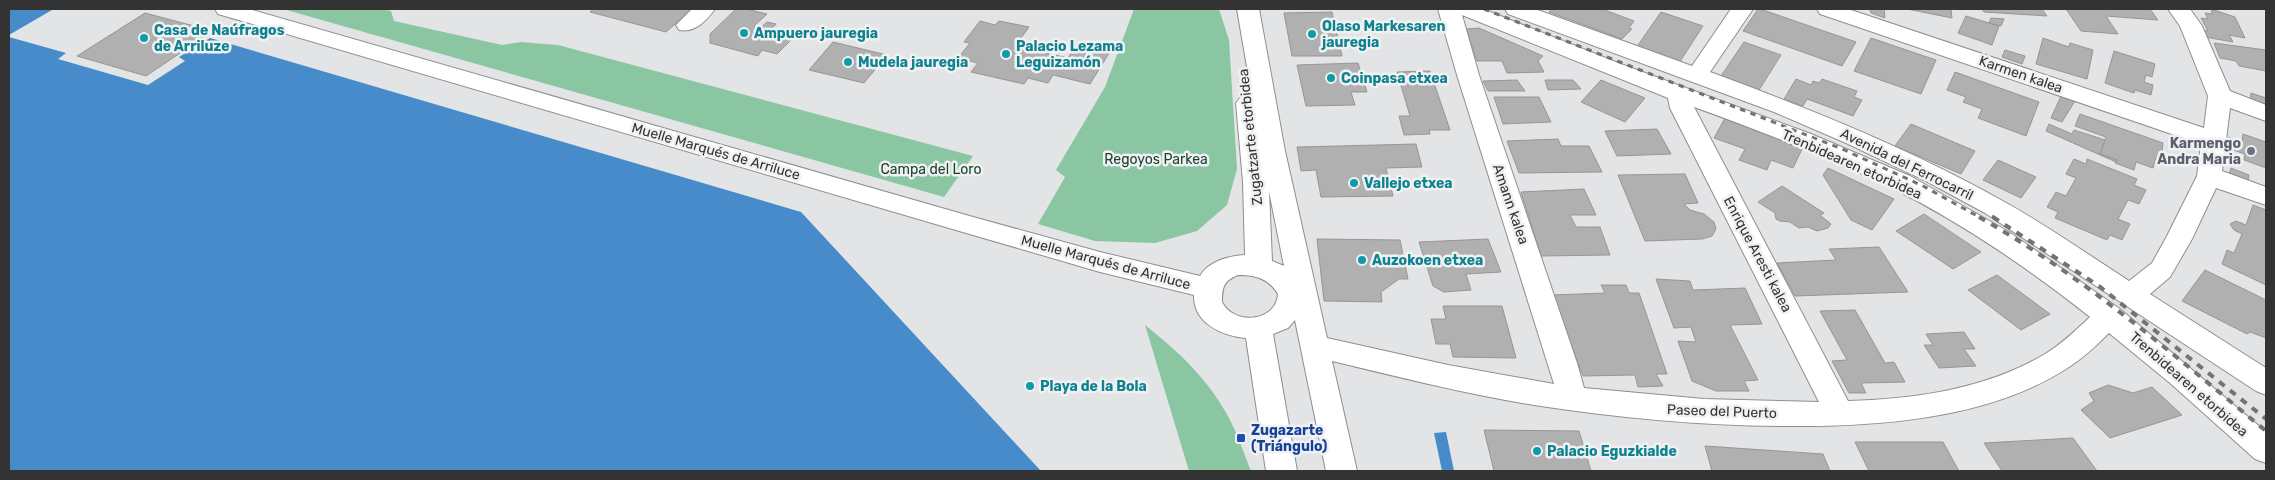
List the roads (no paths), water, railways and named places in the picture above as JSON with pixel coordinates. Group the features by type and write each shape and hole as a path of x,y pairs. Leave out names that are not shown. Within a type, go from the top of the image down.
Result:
{"street":[{"name":"Muelle Marqués de Arriluce","path":"226,9 973,226 1100,262 1208,288"},
{"path":"687,24 704,9"},
{"name":"Zugatzarte etorbidea","path":"1234,9 1238,25 1253,142 1260,267"},
{"name":"Zugatzarte etorbidea","path":"1248,9 1273,151 1341,471"},
{"name":"Amann kalea","path":"1449,9 1468,76 1557,345 1572,399"},
{"name":"Trenbidearen etorbidea","path":"1465,9 1688,84 1811,144 1901,182 2031,258 2110,316 2266,450"},
{"name":"Avenida del Ferrocarril","path":"1516,9 1688,84 1855,137 1935,175 1994,207 2266,383"},
{"path":"1688,84 1742,9"},
{"name":"Karmen kalea","path":"1828,9 2214,140"},
{"path":"2131,294 2161,270 2179,239 2209,176 2220,96 2191,26 2179,9"},
{"name":"Enrique Aresti kalea","path":"1688,84 1682,108 1840,414"},
{"path":"2220,96 2266,113"},
{"path":"2209,176 2266,196"},
{"name":"Zugatzarte etorbidea","path":"1293,245 1290,261 1291,295 1314,346"},
{"path":"1238,265 1260,267 1280,277 1291,295 1288,311 1280,320 1258,328 1238,327 1224,322 1214,314 1208,304 1208,288 1216,275 1238,265"},
{"name":"Paseo del Puerto","path":"1314,346 1450,378 1572,399 1688,411 1840,414 1936,405 1974,397 2050,365 2110,316"},
{"path":"1258,328 1281,471"}],"water":[{"path":"9,9 49,9 52,10 9,35"},
{"path":"9,37 66,53 58,59 148,85 185,61 179,57 210,38 801,212 1041,471 9,471"},
{"path":"1446,432 1454,471 1442,471 1434,433"}],"railway":[{"path":"1484,9 1840,148 1923,186 1981,218"},
{"path":"1979,217 2055,265 2091,291 2162,345 2266,431"},
{"path":"1993,217 2099,286 2266,419"}],"place":[{"name":"Ampuero jauregia","path":"744,33"},
{"name":"Olaso Markesaren jauregia","path":"1312,34"},
{"name":"Casa de Naúfragos de Arriluze","path":"144,38"},
{"name":"Palacio Lezama Leguizamón","path":"1006,54"},
{"name":"Mudela jauregia","path":"848,62"},
{"name":"Coinpasa etxea","path":"1331,78"},
{"name":"Karmengo Andra Maria","path":"2251,151"},
{"name":"Vallejo etxea","path":"1354,183"},
{"name":"Auzokoen etxea","path":"1362,260"},
{"name":"Playa de la Bola","path":"1030,386"},
{"name":"Zugazarte (Triángulo)","path":"1241,438"},
{"name":"Palacio Eguzkialde","path":"1537,451"}],"park label":[{"name":"Regoyos Parkea","path":"1156,159"},
{"name":"Campa del Loro","path":"931,169"}]}
